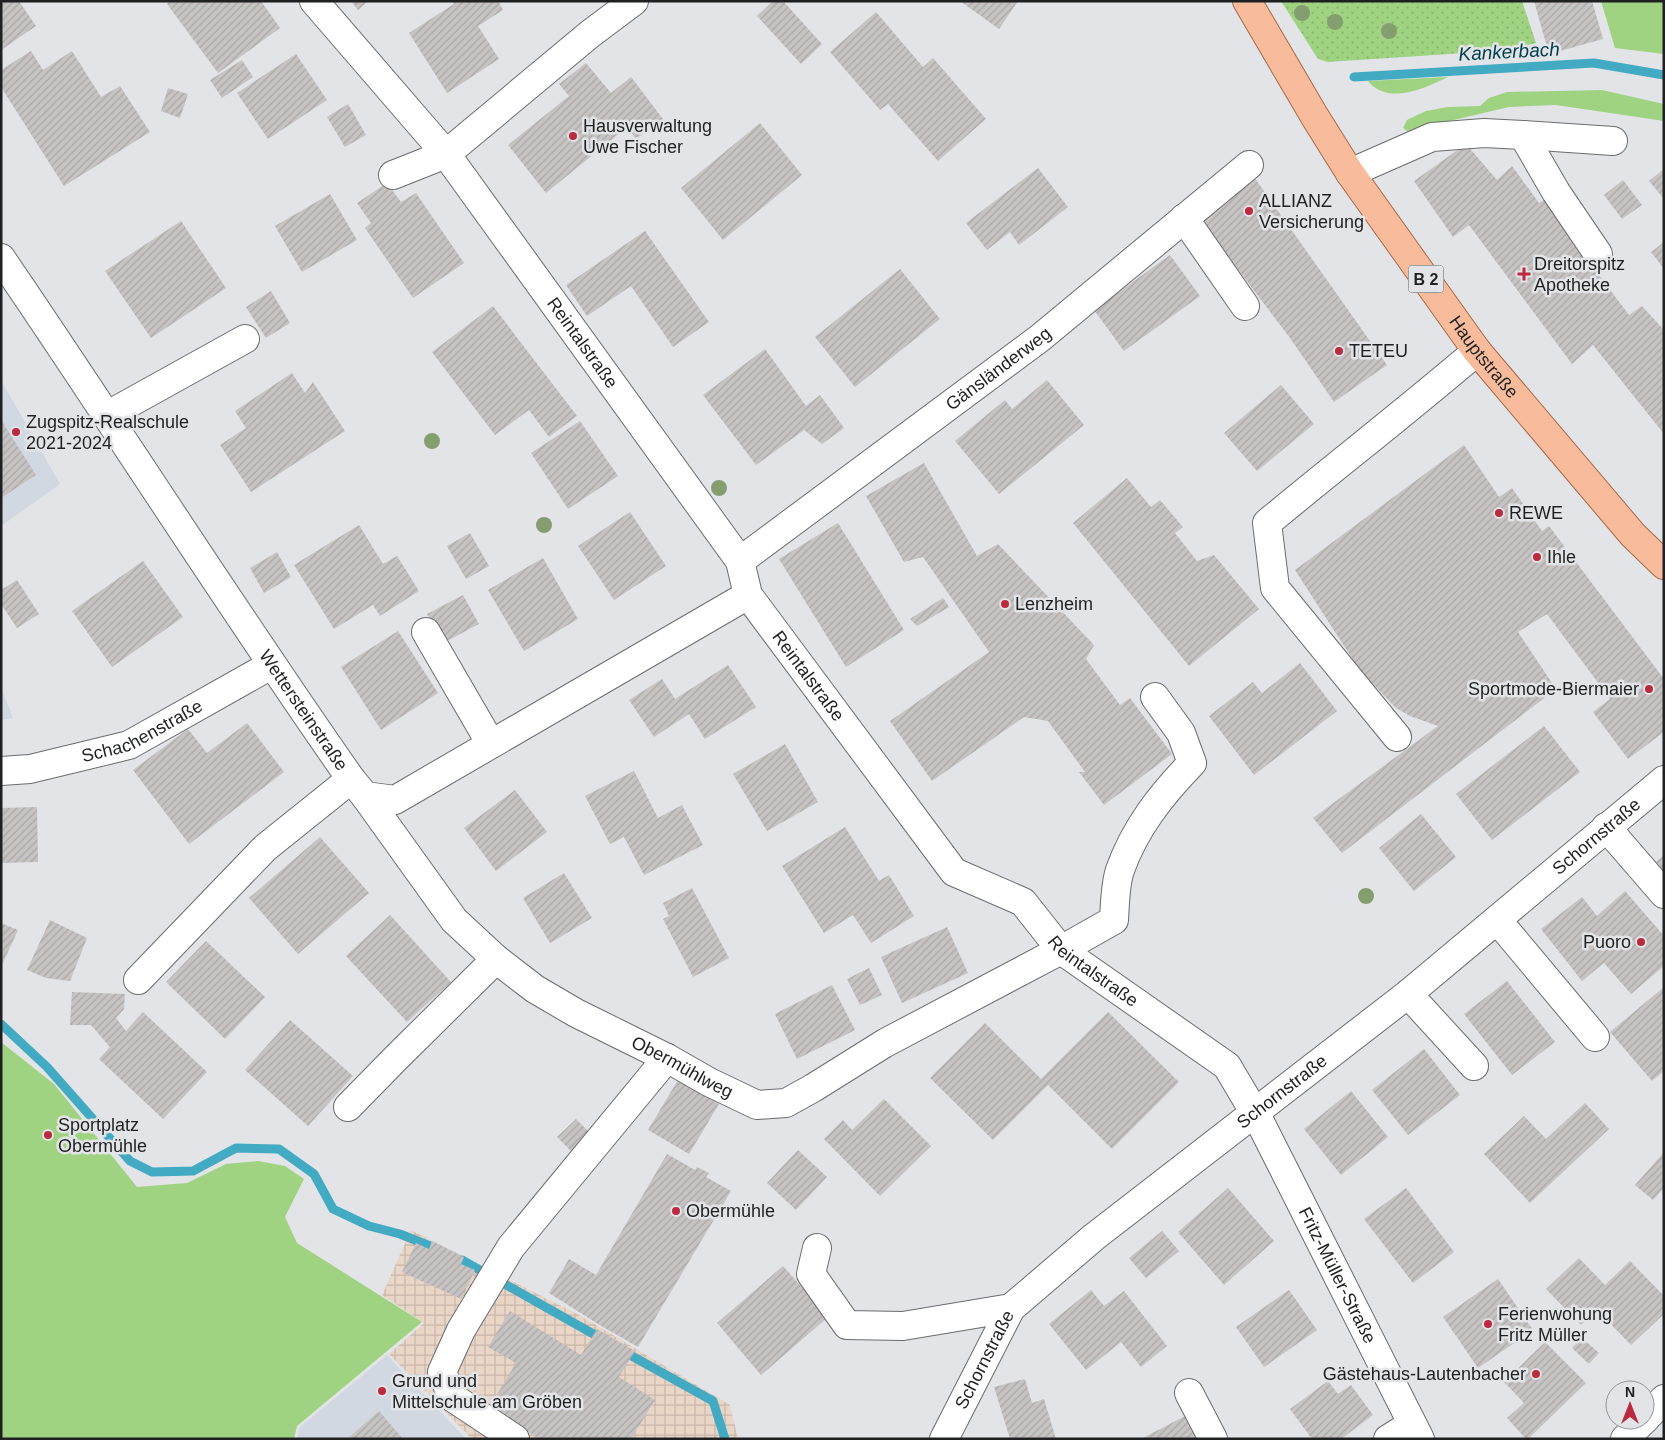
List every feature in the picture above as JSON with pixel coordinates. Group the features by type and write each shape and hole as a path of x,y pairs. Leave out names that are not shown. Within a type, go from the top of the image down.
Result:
{"main road":[{"name":"Hauptstraße","path":"1247,1 1350,173 1477,351 1634,535 1664,565"}],"street":[{"name":"Reintalstraße","path":"314,1 446,154 740,561 748,595 954,872 1023,902 1060,950 1227,1066 1253,1113"},
{"path":"393,175 446,154 590,34 634,1"},
{"path":"1350,173 1432,137 1484,133 1613,141"},
{"path":"1523,135 1556,192 1598,254"},
{"name":"Gänsländerweg","path":"740,561 1040,338 1249,165"},
{"path":"1184,218 1245,306"},
{"name":"Wettersteinstraße","path":"1,258 108,415 271,664 358,788"},
{"path":"108,415 245,339"},
{"path":"1398,737 1275,588 1267,523 1477,351"},
{"path":"138,980 265,848 358,788 394,800 748,595"},
{"path":"426,632 491,744"},
{"name":"Schachenstraße","path":"1,771 30,769 129,745 271,664"},
{"name":"Obermühlweg","path":"358,788 454,920 496,959 535,989 709,1082 757,1105 786,1103 814,1088 886,1043 1114,920 1119,872 1140,826 1172,783 1192,763 1181,733 1155,696"},
{"name":"Schornstraße","path":"944,1439 1010,1308 1094,1237 1408,994 1498,921 1606,827 1664,780"},
{"path":"1606,827 1664,894"},
{"path":"1498,921 1595,1037"},
{"path":"348,1107 496,959"},
{"path":"1408,994 1474,1066"},
{"path":"515,1439 452,1396 442,1372 461,1330 511,1246 667,1058"},
{"name":"Fritz-Müller-Straße","path":"1253,1113 1259,1120 1416,1431"},
{"path":"817,1248 811,1274 847,1325 903,1326 1010,1308"},
{"path":"1189,1393 1214,1439"},
{"path":"1625,1439 1635,1430"},
{"path":"1388,1439 1416,1431"}],"shaded area":[{"name":"Zugspitz-Realschule 2021-2024","path":"1,380 60,484 1,526"},
{"path":"1,687 13,718 1,720"},
{"path":"411,1230 579,1315 730,1405 738,1439 472,1439 389,1354 424,1323 382,1295"},
{"name":"Grund und Mittelschule am Gröben","path":"387,1355 466,1439 297,1439 300,1427"}],"green space":[{"path":"1281,1 1522,1 1536,43 1510,50 1328,62 1318,59"},
{"path":"1601,1 1664,1 1664,54 1615,48"},
{"path":"1448,77 1418,90 1396,94 1376,88 1368,81"},
{"path":"1602,90 1664,104 1664,121 1556,105 1509,107 1407,131 1403,128 1407,120 1426,111 1448,107 1480,106 1489,98 1507,92"},
{"path":"1,1042 54,1084 137,1187 187,1183 226,1164 258,1161 285,1166 304,1179 285,1217 297,1243 422,1322 297,1426 294,1439 1,1439"}],"building":[{"path":"1,1 19,1 36,26 1,50"},
{"path":"170,1 261,1 280,28 218,73 167,4"},
{"path":"351,1 368,1 358,10"},
{"path":"453,1 498,1 503,10 478,26 499,59 447,93 409,33 454,4"},
{"path":"773,1 783,1 822,44 801,64 757,16"},
{"path":"960,1 1018,1 999,29"},
{"path":"1534,1 1592,1 1603,39 1549,54"},
{"path":"876,12 923,67 933,58 986,119 938,161 888,104 880,110 830,52"},
{"path":"31,51 43,70 72,51 101,97 120,86 150,132 64,186 1,87 1,70"},
{"path":"296,54 327,100 268,139 237,93"},
{"path":"242,60 253,77 222,98 210,80"},
{"path":"586,63 611,93 631,77 663,119 636,139 627,127 546,193 508,145 569,96 559,84"},
{"path":"168,88 188,94 180,118 161,111"},
{"path":"348,104 366,135 345,147 327,117"},
{"path":"760,123 802,175 723,240 681,188"},
{"path":"1466,144 1497,180 1512,166 1539,203 1549,197 1568,222 1565,230 1629,315 1642,306 1664,330 1664,434 1593,345 1572,364 1469,225 1453,237 1414,181"},
{"path":"1038,168 1068,207 1019,245 1010,232 987,250 966,223"},
{"path":"1664,169 1664,199 1649,181"},
{"path":"1254,177 1387,365 1334,402 1290,338 1199,218"},
{"path":"1623,180 1642,205 1622,219 1604,195"},
{"path":"387,183 401,202 416,193 464,263 413,298 365,228 371,223 357,203"},
{"path":"330,194 357,240 302,272 275,226"},
{"path":"181,221 226,288 151,338 105,271"},
{"path":"645,231 709,322 673,347 631,286 587,316 566,285"},
{"path":"1664,242 1664,269 1651,252"},
{"path":"1170,255 1200,296 1124,351 1094,310"},
{"path":"900,269 940,319 855,387 815,337"},
{"path":"271,291 290,323 266,338 246,307"},
{"path":"493,306 577,416 549,437 529,410 495,435 432,352"},
{"path":"765,349 806,406 820,395 844,428 822,444 804,430 756,465 703,395"},
{"path":"292,373 305,393 313,382 345,431 251,492 220,445 246,428 235,411"},
{"path":"1047,380 1084,425 999,494 955,441 1005,400 1012,409"},
{"path":"1281,385 1314,424 1257,471 1224,433"},
{"path":"1,420 36,475 1,498"},
{"path":"580,421 618,476 568,509 531,453"},
{"path":"1464,445 1499,497 1512,488 1542,531 1549,526 1664,679 1664,732 1628,759 1593,712 1610,699 1547,614 1518,632 1556,689 1342,853 1313,818 1438,726 1410,716 1396,708 1359,669 1295,570"},
{"name":"Lenzheim","path":"924,463 977,556 998,544 1094,645 1086,659 1120,705 1130,698 1172,754 1104,805 1079,772 1085,772 1048,721 1024,717 932,781 890,721 989,652 923,557 904,562 866,496"},
{"path":"1127,478 1151,507 1160,500 1183,527 1175,533 1197,561 1214,555 1259,609 1189,666 1073,523"},
{"path":"630,512 666,566 614,600 578,546"},
{"path":"838,523 904,630 846,667 779,559"},
{"path":"359,525 383,564 397,556 419,591 380,616 373,605 334,629 294,565"},
{"path":"470,533 489,566 466,579 447,546"},
{"path":"277,552 291,577 264,593 250,568"},
{"path":"543,558 578,619 524,651 488,590"},
{"path":"143,561 183,617 112,667 72,611"},
{"path":"17,580 39,614 17,628 1,604 1,590"},
{"path":"463,595 479,624 443,643 427,614"},
{"path":"943,598 949,607 917,626 910,619"},
{"path":"398,631 438,693 381,730 341,667"},
{"path":"1300,663 1337,711 1254,775 1209,716 1253,682 1262,693"},
{"path":"728,665 756,707 705,739 689,714 654,737 629,700 662,679 675,699"},
{"path":"247,723 284,772 189,844 133,770 188,729 207,753"},
{"path":"1544,726 1580,772 1492,840 1456,794"},
{"path":"785,744 818,802 767,831 733,774"},
{"path":"634,771 658,818 682,805 703,845 644,875 624,837 610,844 585,796"},
{"path":"515,790 547,832 496,871 464,828"},
{"path":"37,807 38,862 1,863 1,808"},
{"path":"1421,814 1456,857 1414,891 1379,848"},
{"path":"845,827 879,881 889,875 914,916 871,943 853,915 824,933 782,866"},
{"path":"320,837 369,893 298,954 249,898"},
{"path":"1664,855 1664,871 1656,862"},
{"path":"564,873 592,918 550,943 523,898"},
{"path":"692,888 729,958 693,977 663,919 669,916 663,903"},
{"path":"1625,891 1664,936 1664,966 1631,994 1604,963 1582,981 1541,929 1582,897 1597,916"},
{"path":"390,915 451,982 407,1022 346,956"},
{"path":"50,920 87,938 70,981 46,978 27,970"},
{"path":"1,923 18,930 1,967"},
{"path":"947,927 968,973 902,1003 881,957"},
{"path":"206,941 265,997 225,1039 166,982"},
{"path":"869,968 882,995 860,1005 847,979"},
{"path":"1507,981 1555,1042 1512,1075 1464,1014"},
{"path":"832,985 855,1030 797,1059 775,1014"},
{"path":"1664,987 1664,1071 1652,1081 1610,1032"},
{"path":"72,992 125,994 124,1009 116,1018 126,1031 143,1012 207,1072 163,1119 99,1059 110,1047 91,1025 70,1025"},
{"path":"1108,1012 1179,1082 1112,1149 1048,1085 993,1140 930,1078 985,1023 1041,1079"},
{"path":"290,1020 353,1076 308,1126 245,1070"},
{"path":"1424,1049 1460,1095 1408,1135 1372,1090"},
{"path":"678,1080 719,1104 689,1154 648,1130"},
{"path":"1351,1091 1388,1137 1341,1175 1304,1129"},
{"path":"884,1099 931,1146 880,1196 824,1139 843,1120 852,1130"},
{"path":"1585,1103 1609,1129 1530,1203 1484,1154 1524,1116 1546,1139"},
{"path":"576,1119 590,1133 571,1151 557,1137"},
{"path":"798,1150 827,1177 796,1210 767,1183"},
{"path":"1664,1152 1664,1191 1662,1190 1653,1200 1635,1185"},
{"path":"667,1154 695,1170 697,1167 709,1173 706,1177 731,1191 638,1347 549,1293 569,1259 596,1275"},
{"path":"1228,1188 1274,1241 1224,1285 1178,1232"},
{"path":"1406,1188 1454,1252 1413,1283 1364,1219"},
{"path":"1162,1231 1179,1251 1146,1278 1129,1258"},
{"path":"432,1241 464,1257 461,1264 475,1270 461,1299 402,1272 416,1243 429,1249"},
{"path":"1579,1258 1605,1285 1630,1261 1664,1296 1664,1314 1631,1345 1597,1310 1581,1325 1546,1289"},
{"path":"783,1266 828,1317 761,1375 717,1323"},
{"name":"Ferienwohung Fritz Müller","path":"1498,1279 1533,1330 1478,1368 1443,1317"},
{"path":"1091,1290 1104,1306 1124,1291 1167,1346 1141,1367 1121,1342 1086,1370 1049,1324"},
{"path":"1289,1290 1317,1330 1264,1367 1236,1327"},
{"path":"510,1311 581,1355 597,1329 635,1351 619,1377 655,1400 631,1439 540,1439 489,1408 516,1363 488,1347"},
{"path":"1582,1338 1599,1353 1589,1364 1572,1348"},
{"path":"1545,1342 1586,1383 1526,1439 1507,1418 1524,1403 1504,1382"},
{"path":"1025,1379 1032,1403 1044,1399 1056,1439 1010,1439 994,1387"},
{"path":"1328,1381 1338,1394 1351,1385 1373,1415 1341,1439 1312,1439 1290,1409"},
{"path":"379,1411 403,1439 347,1439"},
{"path":"1185,1416 1197,1439 1141,1439"}],"waterway":[{"name":"Kankerbach","path":"1354,77 1594,63 1664,75"},
{"path":"1,1024 47,1067 130,1161 152,1172 193,1171 236,1148 279,1149 314,1174 333,1209 369,1226 400,1234 430,1246"},
{"path":"462,1260 604,1340"},
{"path":"621,1350 713,1401 725,1439"}],"place":[{"name":"Hausverwaltung Uwe Fischer","path":"573,136"},
{"name":"ALLIANZ Versicherung","path":"1249,211"},
{"name":"Dreitorspitz Apotheke","path":"1524,274"},
{"name":"TETEU","path":"1339,351"},
{"name":"Zugspitz-Realschule 2021-2024","path":"16,432"},
{"name":"REWE","path":"1499,513"},
{"name":"Ihle","path":"1537,557"},
{"name":"Lenzheim","path":"1005,604"},
{"name":"Sportmode-Biermaier","path":"1649,689"},
{"name":"Puoro","path":"1641,942"},
{"name":"Sportplatz Obermühle","path":"48,1135"},
{"name":"Obermühle","path":"676,1211"},
{"name":"Ferienwohung Fritz Müller","path":"1488,1324"},
{"name":"Gästehaus-Lautenbacher","path":"1536,1374"},
{"name":"Grund und Mittelschule am Gröben","path":"382,1391"}]}
